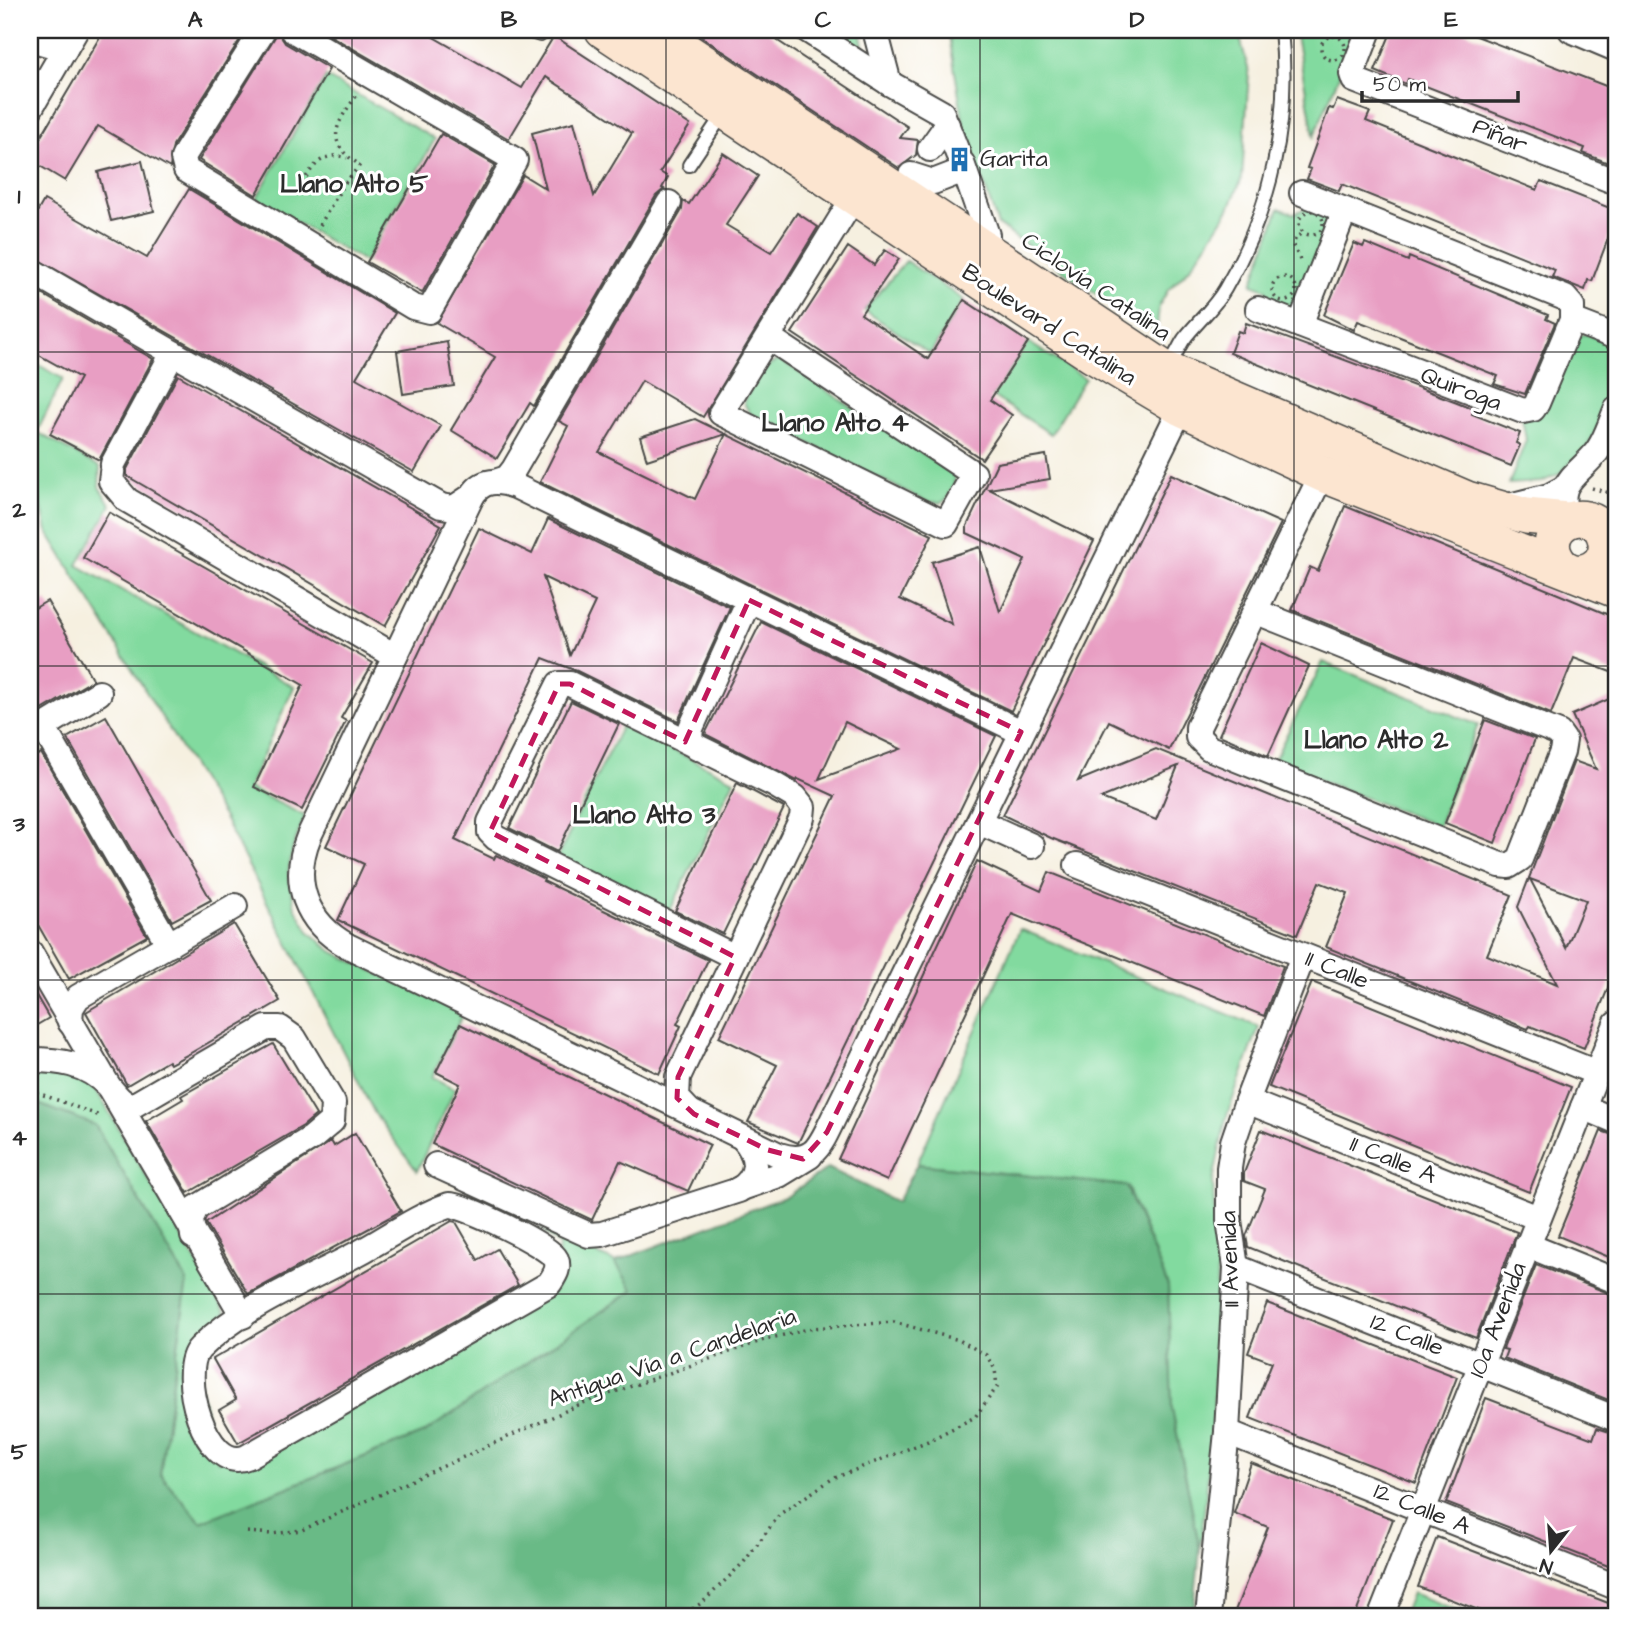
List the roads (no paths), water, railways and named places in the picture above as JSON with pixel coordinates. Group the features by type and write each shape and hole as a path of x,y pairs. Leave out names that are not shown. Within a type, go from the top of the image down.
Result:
{"street":[{"path":"263,30 186,152 183,164 190,174 310,243 413,307 429,311 515,160 292,30"},
{"name":"Boulevard Catalina","path":"603,30 1092,355 1181,408 1322,474 1530,554 1594,536"},
{"name":"Boulevard Catalina","path":"655,30 916,169 987,253 1165,369 1321,438 1493,508 1594,536"},
{"path":"807,30 889,83 942,113 987,236 987,253"},
{"path":"875,30 889,83"},
{"name":"Piñar","path":"1369,30 1352,74 1354,80 1616,183"},
{"path":"1571,30 1616,48"},
{"path":"30,39 70,39 30,110"},
{"path":"947,125 916,169 933,182 961,163"},
{"path":"1301,193 1565,298 1572,306 1572,320 1616,337"},
{"path":"768,337 974,474 946,524 721,414 768,337 854,197"},
{"path":"669,203 514,469 507,478 480,486 472,496 304,846 301,887 314,920 328,935 348,946 744,1138 790,1158 811,1155"},
{"path":"1300,325 1345,210"},
{"path":"30,270 441,506 454,508 472,496"},
{"name":"Quiroga","path":"1258,309 1523,411 1533,409 1537,403 1572,320"},
{"path":"173,353 113,464 110,474 114,488 127,500 395,656"},
{"path":"436,1165 589,1235 603,1234 739,1190 779,1175 811,1155 827,1132 1181,408 1213,408 1291,439 1321,438"},
{"path":"1594,536 1610,434"},
{"path":"1257,612 1559,733 1564,740 1562,752 1520,859 1509,866 1500,865 1203,745 1198,737 1198,727 1257,612 1322,474"},
{"path":"498,481 514,485 1021,732"},
{"path":"697,748 690,739 691,728 749,600"},
{"path":"694,1114 680,1103 676,1085 802,818 803,807 787,792 570,684 559,684 490,822 490,832 508,844 735,957"},
{"path":"99,693 36,731 169,944"},
{"path":"979,822 1032,846"},
{"name":"11 Calle","path":"1077,865 1597,1073"},
{"path":"71,1022 71,1008 78,997 235,906"},
{"path":"30,952 193,1236 243,1316"},
{"name":"11 Avenida","path":"1208,1616 1227,1432 1236,1267 1229,1220 1229,1168 1233,1142 1247,1101 1303,957"},
{"name":"10a Avenida","path":"1381,1616 1616,1024"},
{"path":"30,1060 69,1062 107,1086 122,1101 139,1105 266,1028 276,1027 294,1038 333,1104 334,1116 326,1129 196,1208 191,1219 193,1236"},
{"name":"11 Calle A","path":"1247,1101 1538,1218"},
{"path":"1583,1107 1616,1121"},
{"path":"739,1190 750,1180 756,1163 754,1152 744,1138"},
{"path":"447,1206 469,1210 548,1250 557,1263 553,1278 540,1291 247,1457 233,1461 221,1454 198,1416 193,1365 199,1349 243,1316 447,1206"},
{"path":"1527,1245 1616,1282"},
{"name":"12 Calle","path":"1236,1267 1616,1419"},
{"name":"12 Calle A","path":"1227,1432 1616,1587"}],"lane":[{"path":"525,30 540,35 546,30"},
{"path":"1165,369 1183,340 1225,289 1256,226 1276,161 1279,138 1284,94 1281,30"},
{"path":"689,165 724,110"}],"place":[{"name":"Garita","path":"960,159"}],"district":[{"name":"Llano Alto 5","path":"354,184"},
{"name":"Llano Alto 4","path":"835,423"},
{"name":"Llano Alto 2","path":"1376,740"},
{"name":"Llano Alto 3","path":"644,815"}]}
